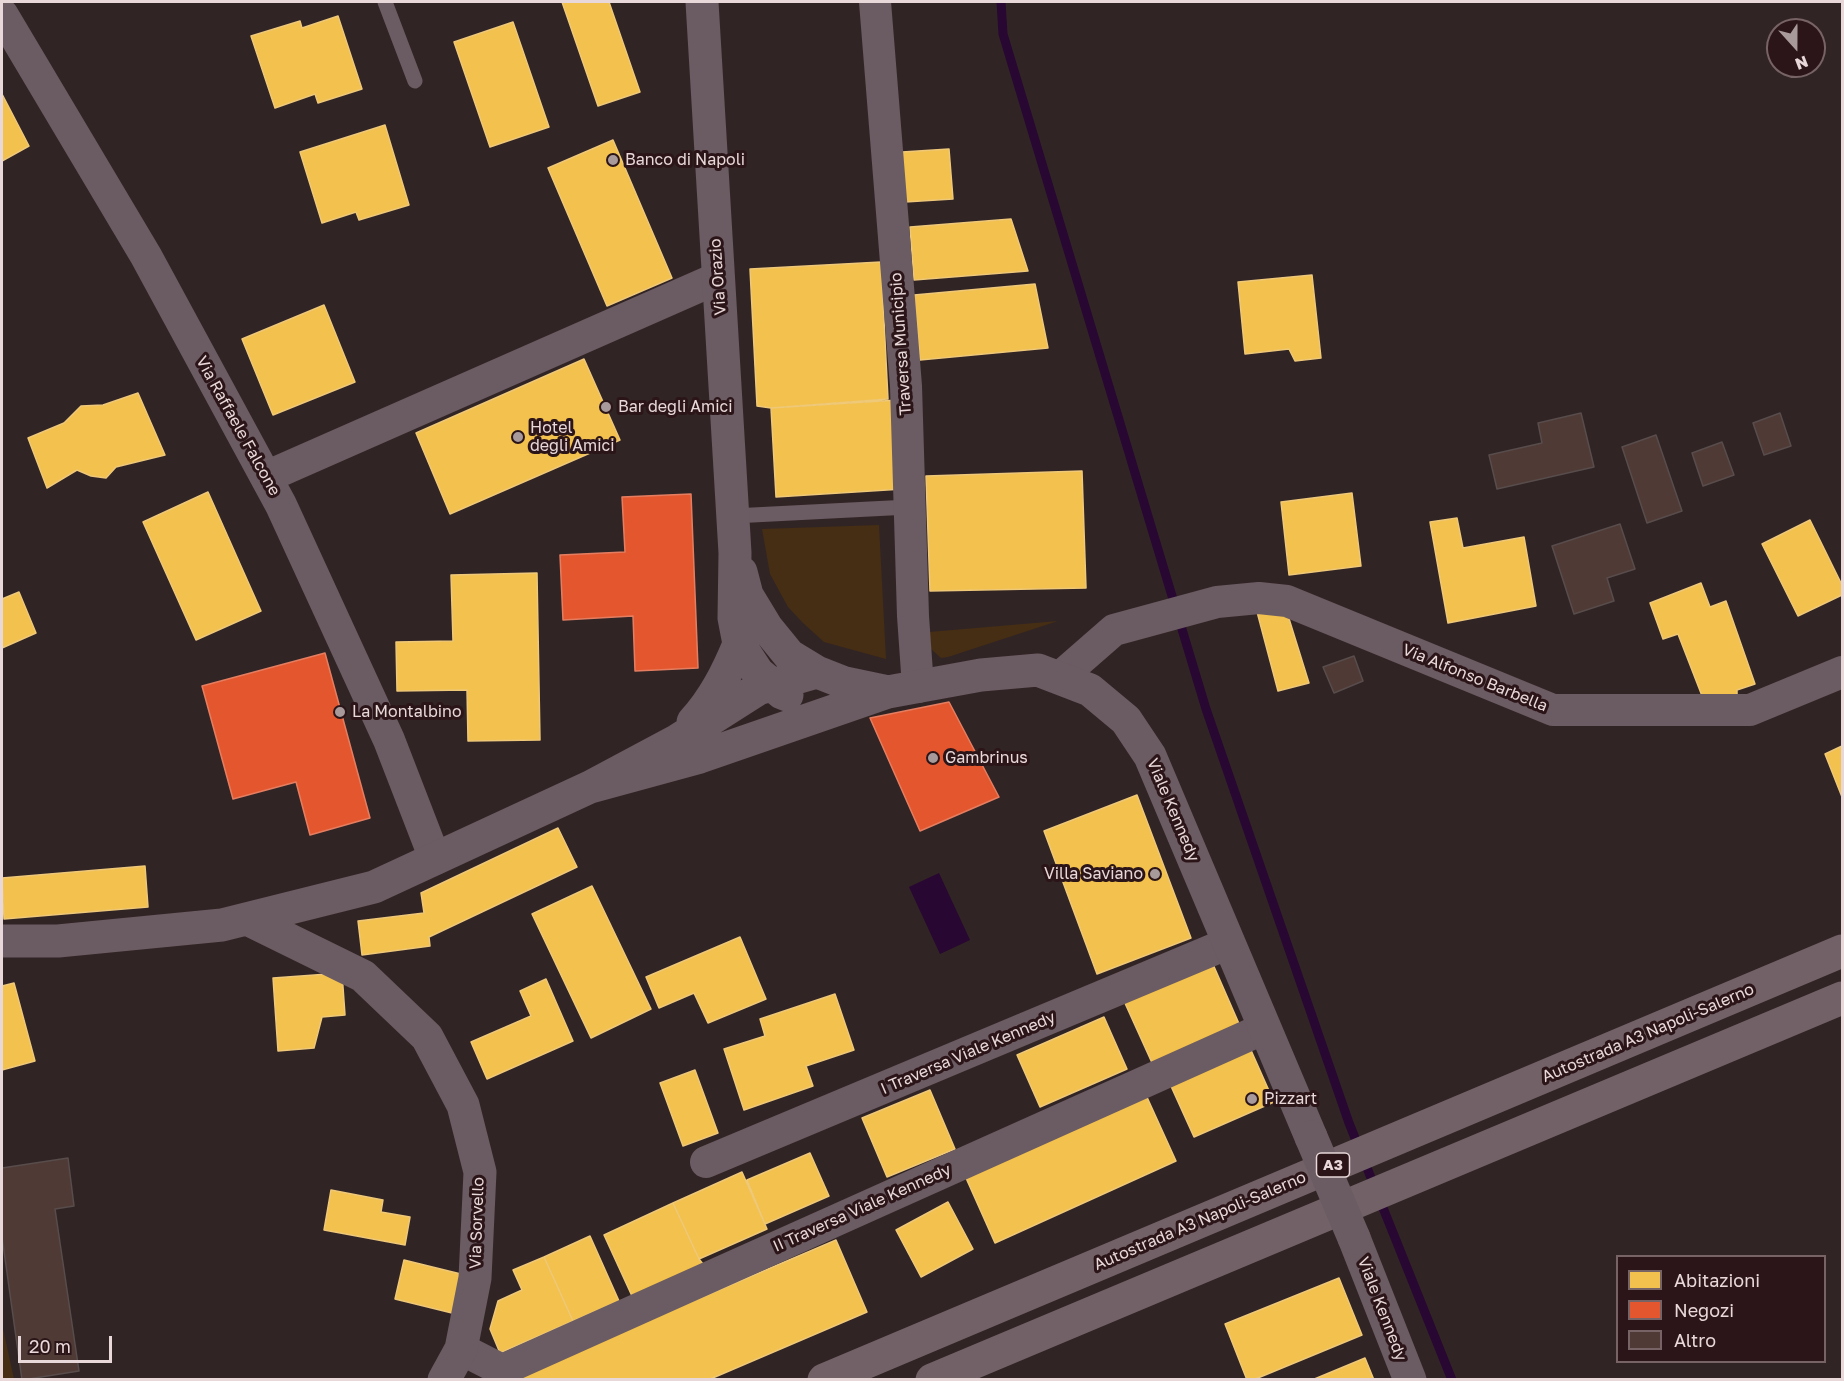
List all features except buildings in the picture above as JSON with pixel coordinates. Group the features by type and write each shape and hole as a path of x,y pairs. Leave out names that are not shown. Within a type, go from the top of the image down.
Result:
{"highway":[{"name":"Autostrada A3 Napoli-Salerno","path":"824,1380 1842,951"},
{"path":"932,1380 1842,998"}],"street":[{"name":"Via Orazio","path":"702,2 735,553"},
{"name":"Traversa Municipio","path":"875,2 906,386 913,616 903,689"},
{"name":"Via Raffaele Falcone","path":"2,14 146,256 281,505 388,740 435,859"},
{"path":"266,477 718,278"},
{"path":"735,553 747,595 767,628 789,655 817,672 846,683 903,689"},
{"path":"735,553 734,618 739,644 758,672 782,693 814,707 830,711"},
{"name":"Via Alfonso Barbella","path":"1059,678 1122,628 1217,602 1259,597 1287,601 1553,710 1750,710 1842,672"},
{"path":"689,748 705,708 725,677 739,644"},
{"path":"774,684 789,655"},
{"name":"Viale Kennedy","path":"689,748 830,711 903,689 981,675 1038,670 1090,690 1126,720 1150,756 1354,1238 1410,1380"},
{"path":"2,941 58,940 222,925 374,888 590,787 689,748 758,689 817,672"},
{"name":"Via Sorvello","path":"247,919 363,976 427,1038 463,1104 480,1172 475,1278 461,1349 444,1380"},
{"name":"I Traversa Viale Kennedy","path":"706,1162 1229,943"},
{"name":"II Traversa Viale Kennedy","path":"461,1349 502,1370 1264,1028"}],"lane":[{"path":"386,2 415,81"},
{"path":"733,516 909,507"}],"shaded area":[{"path":"879,525 886,659 824,642 803,623 788,607 770,574 762,529"},
{"path":"1058,621 948,657 941,658 931,649 929,632"},
{"path":"939,873 970,940 940,954 909,887"},
{"path":"2,1324 14,1379 2,1379"}],"waterway":[{"path":"1001,2 1003,34 1206,709 1349,1123 1452,1380"}],"place":[{"name":"Banco di Napoli","path":"613,160"},
{"name":"Bar degli Amici","path":"606,407"},
{"name":"Hotel degli Amici","path":"518,437"},
{"name":"La Montalbino","path":"340,712"},
{"name":"Gambrinus","path":"933,758"},
{"name":"Villa Saviano","path":"1155,874"},
{"name":"Pizzart","path":"1252,1099"}]}
